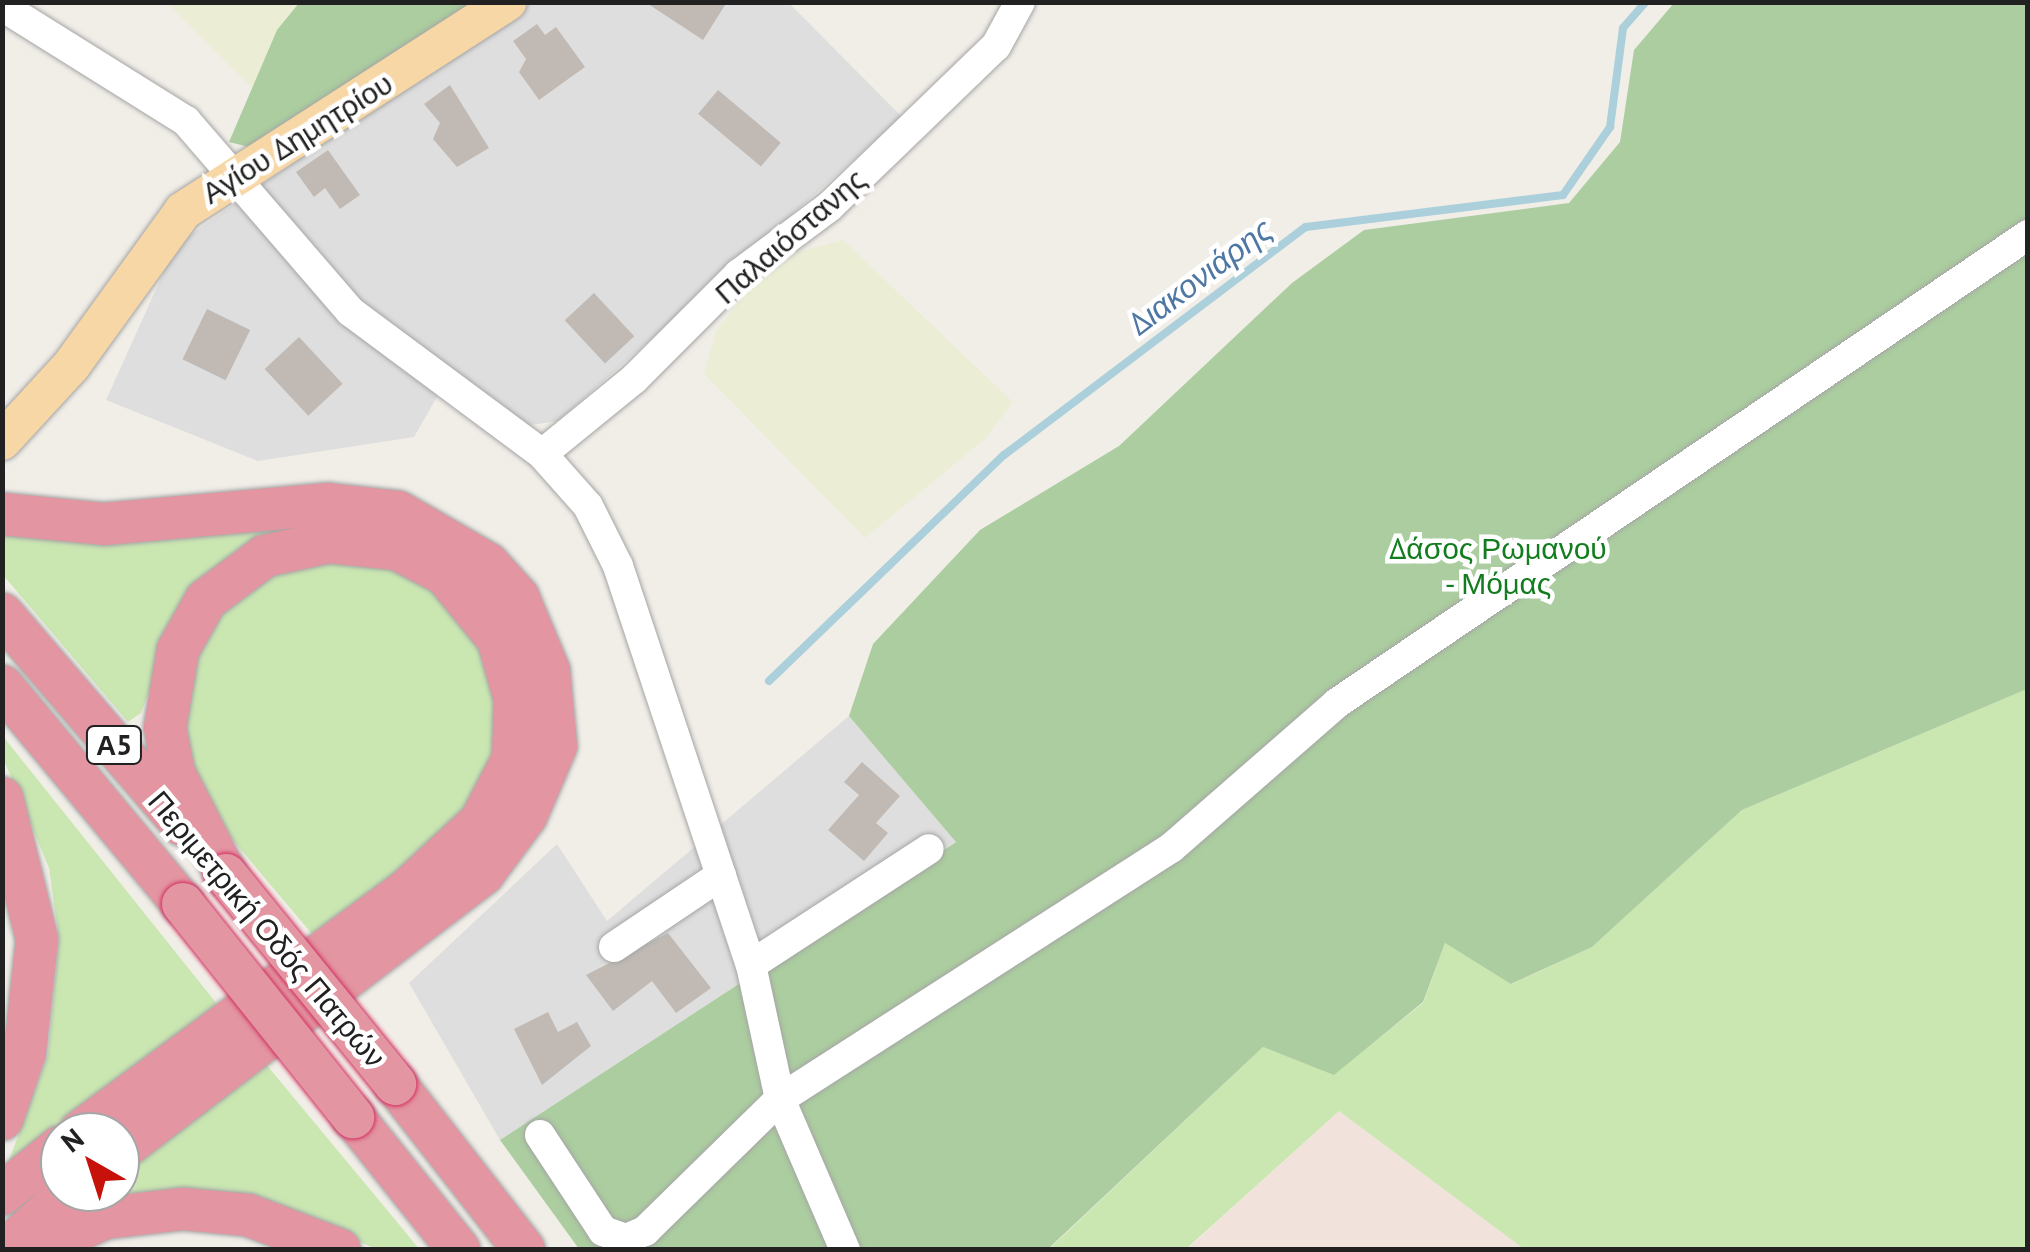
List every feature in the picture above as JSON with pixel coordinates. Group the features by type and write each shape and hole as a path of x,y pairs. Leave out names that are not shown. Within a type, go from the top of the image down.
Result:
{"highway":[{"path":"16,517 104,524 328,504 398,512 488,564 518,597 549,670 556,746 526,816 482,874 140,1136"},
{"path":"107,1112 406,891 481,821 513,759 516,699 498,639 445,574 397,549 329,542 265,556 206,600 178,650 165,728 174,773 226,875"},
{"name":"Περιμετρική Οδός Πατρών","path":"2,614 226,875 396,1084 524,1250"},
{"name":"Περιμετρική Οδός Πατρών","path":"2,686 183,904 460,1250"},
{"path":"2,798 36,940 25,1052 2,1120"},
{"path":"2,1194 40,1164"},
{"path":"34,1250 105,1218 183,1209 248,1215 340,1250"},
{"path":"6,1250 47,1212"}],"main road":[{"name":"Αγίου Δημητρίου","path":"2,441 72,366 155,240 214,186 236,180 507,2"}],"street":[{"name":"Παλαιόστανης","path":"542,454 634,379 740,274 829,207 996,46 1020,2"},
{"path":"2,6 161,102 394,352 542,454 604,533 751,966 780,1099 845,1250"},
{"path":"540,1135 603,1231 626,1240 780,1099 1171,848 1337,703 2028,235"},
{"path":"751,966 929,848"},
{"path":"614,947 721,875"}],"shaded area":[{"path":"522,3 789,3 902,117 558,421 524,426 449,376 414,437 258,461 106,400 176,245"},
{"path":"849,716 957,841 500,1140 409,983 557,844 607,921"},
{"path":"1339,1111 1524,1249 1186,1250"}],"green space":[{"path":"167,3 299,3 252,88"},
{"path":"299,3 487,3 249,147 229,142 277,30"},
{"name":"Δάσος Ρωμανού - Μόμας","path":"1674,3 2027,3 2027,689 1742,810 1592,947 1511,984 1445,943 1423,1002 1334,1075 1263,1047 1048,1249 579,1249 500,1140 956,842 849,716 873,644 980,530 1119,446 1292,283 1364,230 1569,203 1620,142 1634,50"},
{"path":"843,240 1013,402 985,439 865,538 704,374 716,331 744,295 798,252"},
{"path":"294,528 245,547 185,598 141,713 128,722 3,575 2,529"},
{"path":"311,558 387,564 432,587 470,623 493,678 499,741 469,814 317,940 205,807 180,725 184,685 209,625 267,576"},
{"path":"2027,689 2027,1249 1524,1249 1339,1111 1186,1249 1048,1250 1263,1047 1334,1074 1423,1003 1445,943 1512,984 1592,947 1742,810"},
{"path":"2,735 221,1009 87,1112 40,1112 40,1148 3,1177 48,1054 59,939 49,868 3,758"},
{"path":"260,1057 419,1249 376,1249 259,1199 140,1206 140,1148"}],"building":[{"path":"645,2 727,2 703,40"},
{"path":"537,24 545,35 556,27 585,67 539,100 519,72 526,59 513,41"},
{"path":"450,85 489,148 457,167 433,139 440,123 424,104"},
{"path":"718,90 781,143 761,166 698,114"},
{"path":"328,150 360,195 340,209 325,188 314,197 296,172"},
{"path":"594,293 634,336 605,363 565,320"},
{"path":"207,309 250,330 226,380 182,359"},
{"path":"299,337 343,384 308,416 265,369"},
{"path":"862,762 900,796 876,823 888,833 864,861 828,830 859,795 844,782"},
{"path":"668,933 711,988 676,1013 652,981 613,1011 586,975"},
{"path":"548,1012 558,1032 577,1022 591,1046 542,1085 514,1029"}],"waterway":[{"name":"Διακονιάρης","path":"769,681 1004,455 1306,227 1563,195 1610,127 1623,28 1646,2"}]}
